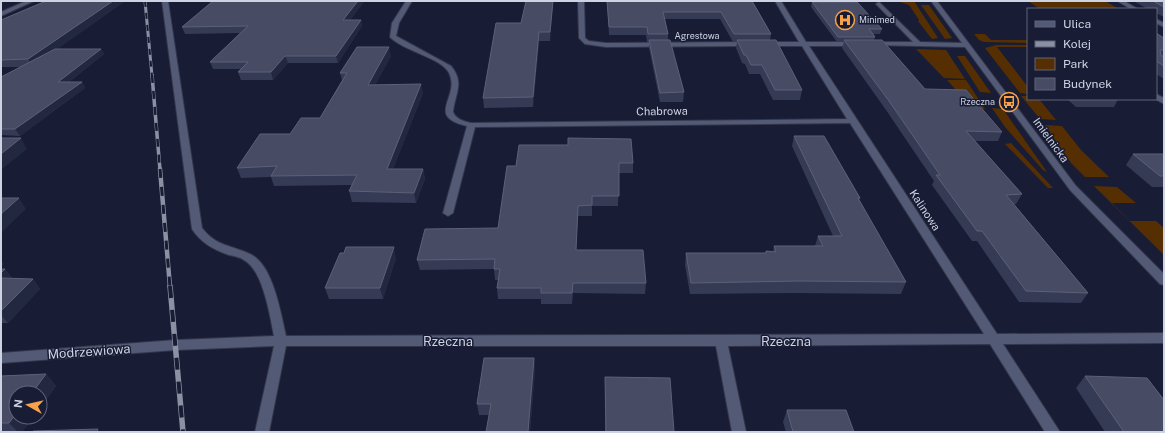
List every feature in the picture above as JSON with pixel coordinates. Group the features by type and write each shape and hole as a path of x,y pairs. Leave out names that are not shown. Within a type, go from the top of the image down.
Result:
{"street":[{"path":"1,14 31,1"},
{"path":"164,1 197,229 205,240 226,250 242,255 252,260 258,266 270,293 281,341 262,432"},
{"name":"Chabrowa","path":"409,1 394,26 392,31 393,37 403,44 441,62 451,69 455,81 449,109 450,117 454,121 471,124 853,121"},
{"name":"Agrestowa","path":"582,1 581,34 583,41 587,43 606,45 804,44"},
{"name":"Kalinowa","path":"778,1 853,121 1053,432"},
{"name":"Imielnicka","path":"934,1 1073,188 1164,280"},
{"path":"1120,1 1133,8"},
{"path":"879,4 919,44"},
{"path":"804,44 968,45"},
{"path":"448,213 471,124"},
{"name":"Rzeczna","path":"176,345 281,341 721,341 1164,338"},
{"path":"721,341 738,432"},
{"name":"Modrzewiowa","path":"1,358 176,345"}],"green space":[{"path":"897,1 914,1 938,38 932,39 918,21 919,20 909,5"},
{"path":"1028,1 1105,1 1117,8 1038,8"},
{"path":"921,5 929,5 952,38 945,39"},
{"path":"974,34 985,34 991,40 1027,40 1027,43 984,42 979,40"},
{"path":"996,45 1027,45 1027,47 997,47 1027,86 1027,94 1020,93 985,48"},
{"path":"916,49 946,50 965,79 944,78"},
{"path":"957,56 965,56 991,93 980,92"},
{"path":"947,80 966,80 985,109 972,108"},
{"path":"1021,96 1027,96 1027,100 1040,100 1056,120 1040,119"},
{"path":"992,108 1003,109 1047,172 1043,170 1005,127"},
{"path":"1045,125 1062,126 1081,150 1109,177 1085,177 1071,163"},
{"path":"1011,143 1053,188 1048,188 1005,144"},
{"path":"1094,186 1117,187 1136,203 1112,203 1130,221 1156,221 1164,228 1164,255"}],"building":[{"path":"46,1 113,1 28,59 1,60 1,20"},
{"path":"213,1 358,1 343,20 361,20 336,56 285,56 271,72 238,72 248,62 210,62 248,26 182,27"},
{"path":"526,1 553,1 550,32 539,32 533,97 483,98 496,23 521,23"},
{"path":"607,1 752,1 771,34 734,34 721,12 663,12 668,34 648,34 647,27 609,27"},
{"path":"1153,1 1164,1 1164,7"},
{"name":"Minimed","path":"812,2 857,2 882,29 869,29 875,37 838,37"},
{"path":"1157,34 1164,38 1164,50 1160,50 1161,56 1164,56 1164,66 1157,62"},
{"path":"649,40 670,40 684,92 660,93"},
{"path":"737,40 776,40 802,90 775,90 762,65 751,65 746,55 744,55"},
{"path":"844,40 882,40 925,89 966,90 1002,132 966,131 1022,194 1006,195 1088,293 1026,291 982,231 977,231 936,175 940,175 889,101"},
{"path":"357,47 389,47 368,85 421,84 387,169 423,169 414,193 349,191 357,175 271,176 277,166 237,168 260,134 290,134 301,118 320,118 347,73 340,73"},
{"path":"55,49 101,49 58,82 82,82 15,129 1,129 1,77"},
{"path":"794,136 824,136 906,282 800,281 691,283 686,253 776,252 774,246 823,246 818,236 842,236"},
{"path":"1,138 21,138 1,154"},
{"path":"568,138 631,139 633,163 619,163 619,196 592,196 592,205 578,206 576,250 643,250 646,283 573,283 572,293 541,293 541,288 497,288 500,269 494,269 495,259 417,260 425,229 498,228 507,166 516,166 519,145 568,145"},
{"path":"1133,154 1164,154 1164,176 1160,176"},
{"path":"1,198 19,198 1,214"},
{"path":"346,247 394,247 380,288 325,288 340,253 344,253"},
{"path":"1,278 33,279 1,311"},
{"path":"484,358 534,358 528,432 486,432 491,404 477,404"},
{"path":"46,374 38,385 8,385 8,423 1,423 1,376"},
{"path":"1085,376 1147,378 1164,400 1164,432 1124,432"},
{"path":"605,377 670,378 674,432 606,432"},
{"path":"787,410 846,410 854,432 793,432"},
{"path":"98,429 97,432 32,432 33,431"}],"railway":[{"path":"145,1 152,76"},
{"path":"152,75 160,170"},
{"path":"160,169 170,287"},
{"path":"170,286 183,432"}],"place":[{"name":"Minimed","path":"845,20"},
{"name":"Rzeczna","path":"1009,102"}]}
